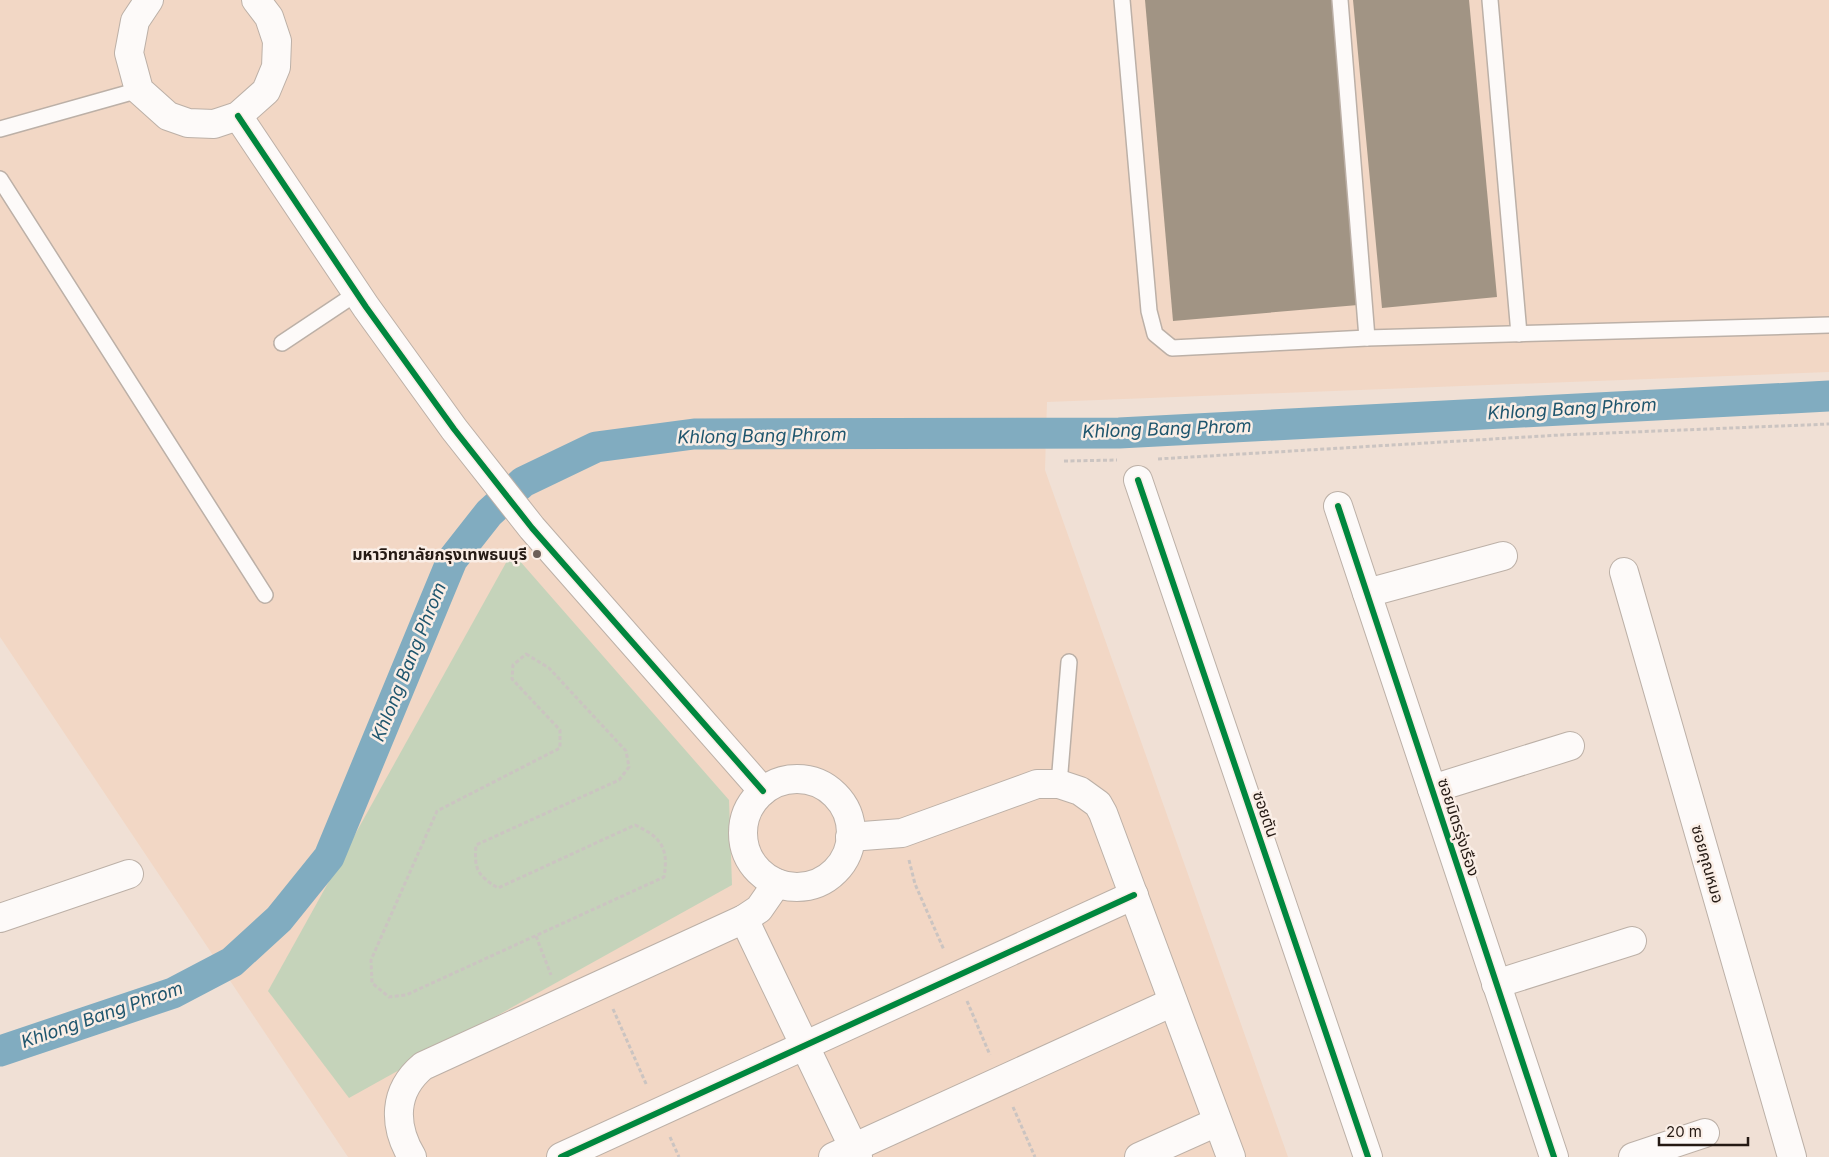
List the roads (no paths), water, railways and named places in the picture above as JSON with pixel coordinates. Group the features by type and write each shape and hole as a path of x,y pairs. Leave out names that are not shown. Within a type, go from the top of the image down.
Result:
{"street":[{"path":"149,0 135,21 129,53 139,90 168,116 188,124 214,124 238,116 266,91 276,67 277,41 269,17 256,0"},
{"path":"238,116 357,294 454,429 532,528 763,791"},
{"name":"ซอยตัน","path":"1138,466 1368,1157"},
{"name":"ซอยมิตรรุ่งเรือง","path":"1338,506 1554,1157"},
{"path":"1368,593 1503,556"},
{"name":"ซอยคุณหมอ","path":"1624,572 1792,1157"},
{"path":"1432,789 1570,746"},
{"path":"790,780 808,780 824,786 838,798 847,813 850,837 849,848 841,864 829,877 813,884 795,887 778,883 762,874 750,860 744,844 743,826 748,810 763,791 773,784 790,780"},
{"path":"850,837 902,833 1038,784 1059,784 1080,791 1098,804 1134,895 1231,1157"},
{"path":"0,918 129,874"},
{"path":"412,1157 401,1135 398,1113 402,1090 415,1073 424,1066 744,918 759,909 778,883"},
{"path":"561,1157 1134,895"},
{"path":"744,918 805,1046 848,1154 1173,1002"},
{"path":"1496,984 1632,941"},
{"path":"1139,1157 1218,1122"},
{"path":"1632,1157 1705,1133"}],"lane":[{"path":"1122,0 1149,311 1155,334 1172,348 1367,338 1829,325"},
{"path":"1340,0 1367,338"},
{"path":"1490,0 1519,334"},
{"path":"0,129 139,90"},
{"path":"0,179 265,595"},
{"path":"282,343 357,294"},
{"path":"1059,784 1069,662"}],"waterway":[{"name":"Khlong Bang Phrom","path":"0,1051 173,993 232,962 279,919 329,857 452,560 489,513 523,482 596,447 694,434 1119,433 1829,396"}],"place":[{"name":"มหาวิทยาลัยกรุงเทพธนบุรี","path":"537,554"}]}
